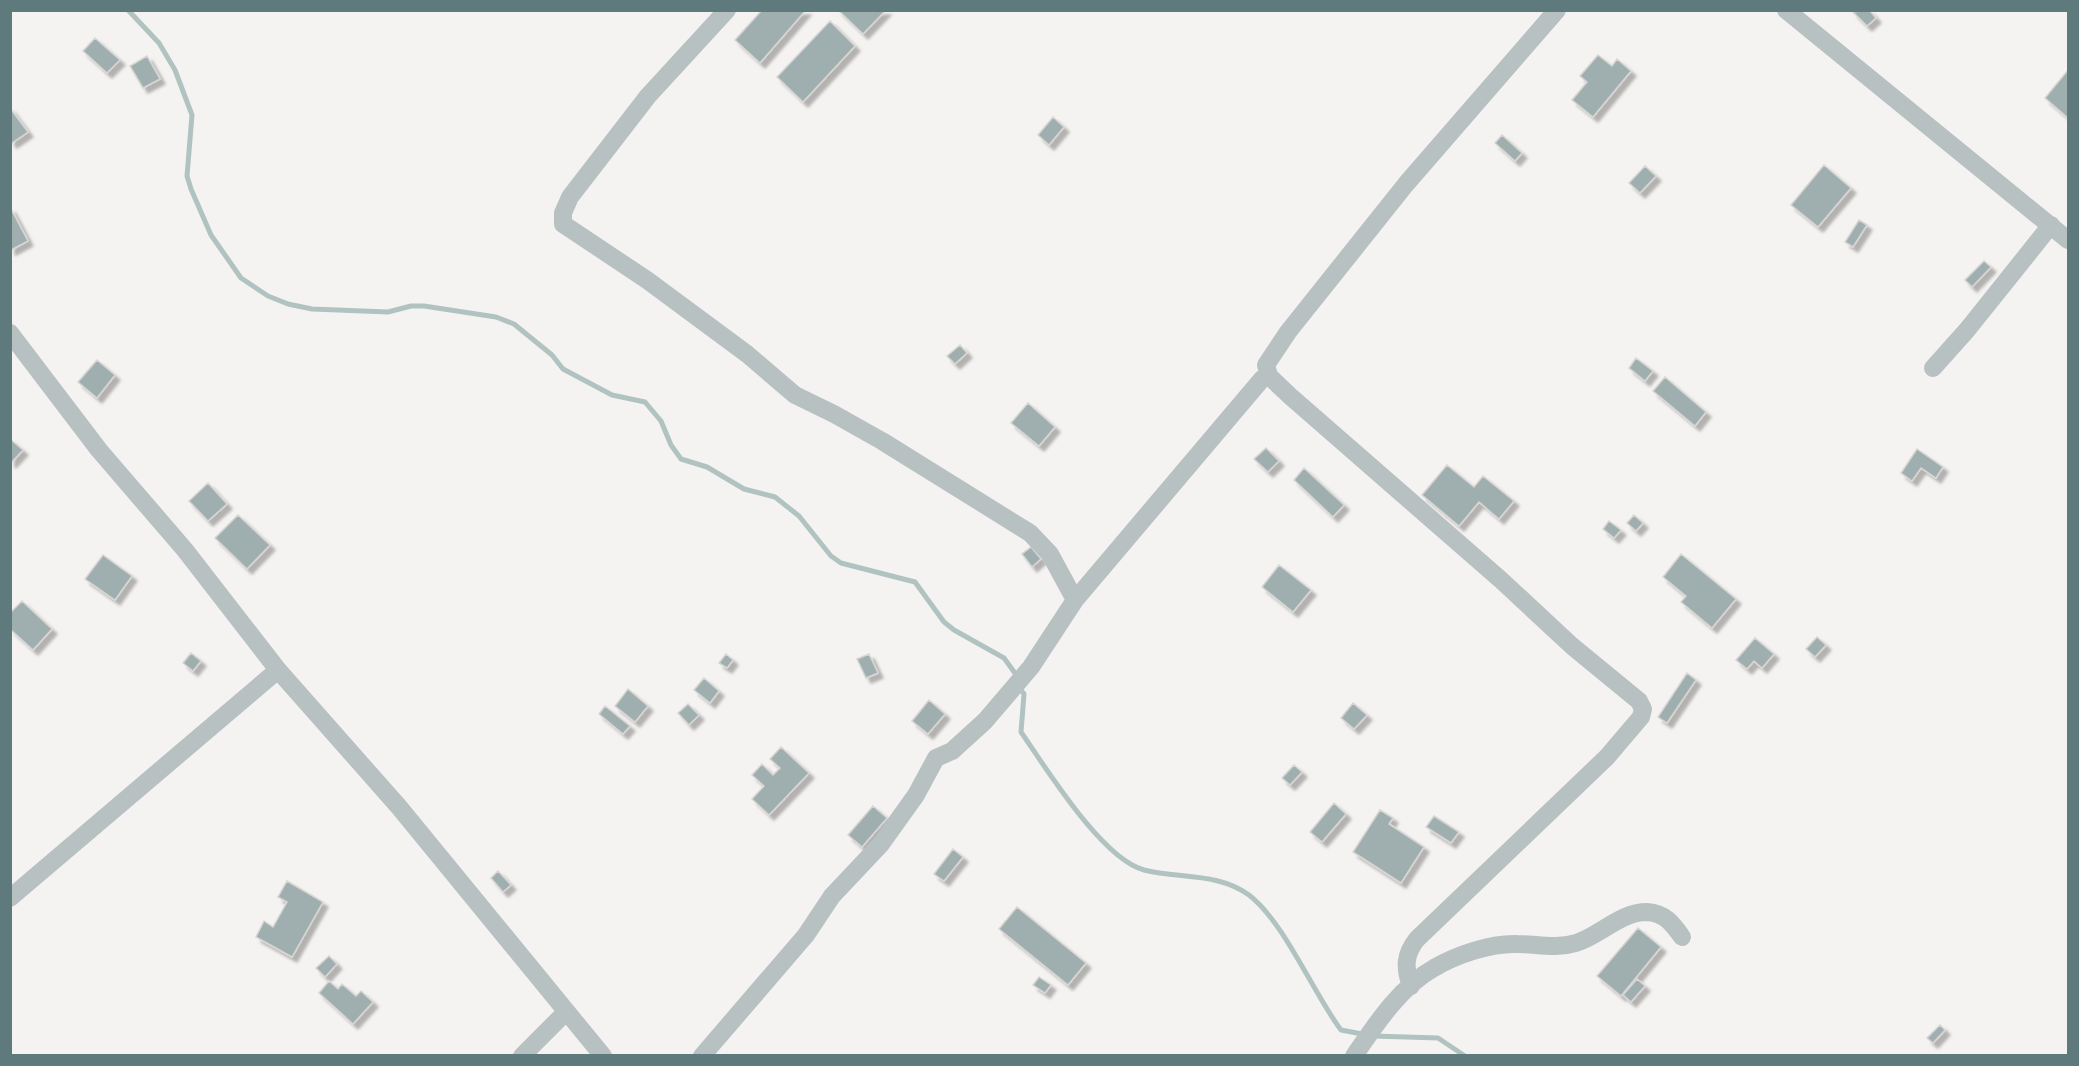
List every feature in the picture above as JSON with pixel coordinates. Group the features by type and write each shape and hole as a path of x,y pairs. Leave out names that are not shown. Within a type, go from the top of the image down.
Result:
{"street":[{"path":"727,10 648,96 584,178 570,197 563,213 563,224 656,287 747,354 795,395 882,441 1030,533 1050,554 1075,600"},
{"path":"1411,986 1406,965 1407,956 1417,939 1607,758 1641,717 1643,709 1639,701 1572,646 1501,579 1269,376 1266,365 1303,313 1406,183 1557,10"},
{"path":"1786,10 2068,240"},
{"path":"1933,368 1967,330 2051,225"},
{"path":"10,333 99,450 185,550 278,670 399,807 565,1013 603,1056"},
{"path":"702,1056 806,935 832,896 881,844 916,795 936,758 952,751 985,721 1031,667 1075,600 1262,379 1269,376"},
{"path":"10,898 278,670"},
{"path":"1354,1056 1381,1017 1411,986 1433,969 1460,957 1514,943 1563,946 1593,936 1631,914 1660,914 1672,922 1682,937"},
{"path":"522,1056 565,1013"}],"building":[{"path":"762,10 806,10 760,63 735,40"},
{"path":"838,10 886,10 863,34"},
{"path":"1869,10 1876,18 1867,26 1853,12"},
{"path":"830,21 855,46 803,102 777,77"},
{"path":"95,38 120,60 107,73 83,51"},
{"path":"1598,55 1612,66 1617,59 1631,71 1593,117 1572,100 1587,82 1580,76"},
{"path":"147,56 160,79 143,88 130,66"},
{"path":"2068,70 2068,118 2045,98"},
{"path":"10,108 28,132 12,143 10,141"},
{"path":"1053,117 1064,127 1049,145 1038,135"},
{"path":"1502,135 1522,153 1515,161 1495,143"},
{"path":"1824,165 1851,188 1818,227 1791,205"},
{"path":"1645,166 1656,176 1640,193 1629,183"},
{"path":"10,207 28,241 11,250 10,249"},
{"path":"1859,220 1867,225 1853,247 1845,242"},
{"path":"1984,261 1991,267 1972,287 1965,280"},
{"path":"960,345 967,353 955,364 947,356"},
{"path":"1636,358 1653,371 1645,381 1629,368"},
{"path":"97,360 115,375 97,398 78,382"},
{"path":"1665,377 1706,412 1695,426 1653,391"},
{"path":"1028,403 1055,427 1039,446 1011,423"},
{"path":"10,439 23,450 11,463 10,462"},
{"path":"1266,448 1279,461 1268,472 1254,459"},
{"path":"1917,449 1943,467 1936,478 1921,468 1912,481 1901,473"},
{"path":"1447,465 1474,487 1483,476 1514,501 1499,519 1479,502 1459,526 1422,495"},
{"path":"1304,468 1344,505 1333,517 1294,480"},
{"path":"208,483 227,504 208,521 189,501"},
{"path":"238,515 270,545 247,569 215,538"},
{"path":"1634,515 1643,523 1636,531 1627,523"},
{"path":"1609,521 1621,530 1614,538 1603,529"},
{"path":"1031,547 1041,559 1032,567 1022,554"},
{"path":"1681,554 1736,599 1712,628 1681,602 1686,596 1663,577"},
{"path":"103,555 132,576 115,600 85,579"},
{"path":"1279,565 1311,590 1293,612 1262,587"},
{"path":"22,601 52,629 33,650 10,629 10,613"},
{"path":"1817,637 1826,645 1815,657 1806,649"},
{"path":"1755,638 1774,654 1762,668 1754,661 1747,669 1736,660"},
{"path":"191,653 201,661 193,671 183,663"},
{"path":"726,654 733,660 727,668 719,663"},
{"path":"869,654 878,673 866,678 857,659"},
{"path":"1687,673 1696,680 1667,723 1658,717"},
{"path":"704,678 719,691 710,703 694,690"},
{"path":"628,689 648,706 635,722 615,706"},
{"path":"929,700 945,714 928,734 912,721"},
{"path":"1353,703 1367,715 1354,729 1341,718"},
{"path":"688,704 699,715 689,725 678,713"},
{"path":"605,706 630,726 623,734 599,714"},
{"path":"781,747 809,773 769,815 752,799 764,786 752,775 762,764 773,775 780,768 770,759"},
{"path":"1294,765 1302,772 1290,785 1282,778"},
{"path":"1334,803 1346,814 1322,842 1310,832"},
{"path":"873,806 887,818 862,847 848,835"},
{"path":"1380,810 1393,818 1389,824 1424,847 1401,883 1353,852"},
{"path":"1434,816 1459,832 1451,843 1426,827"},
{"path":"953,849 963,857 944,881 934,874"},
{"path":"498,871 511,885 503,892 491,878"},
{"path":"287,881 323,902 292,957 256,937 264,921 273,927 287,902 278,897"},
{"path":"1017,907 1086,963 1068,985 999,929"},
{"path":"1638,928 1661,947 1621,996 1597,976"},
{"path":"329,956 337,964 325,977 316,968"},
{"path":"1039,977 1051,985 1045,993 1033,985"},
{"path":"1637,979 1645,986 1631,1002 1623,995"},
{"path":"329,981 338,989 342,984 356,996 361,991 373,1002 353,1024 319,993"},
{"path":"1940,1025 1945,1030 1933,1043 1927,1038"}],"waterway":[{"path":"128,10 159,43 175,70 192,115 187,176 191,189 211,235 241,278 268,296 288,304 312,309 388,312 411,306 424,306 496,317 514,324 552,355 563,369 612,395 645,402 661,421 671,445 681,459 707,467 744,489 775,497 799,516 831,556 841,563 915,582 944,622 1004,658 1017,676"},
{"path":"1021,690 1024,694 1021,732 1060,789 1093,831 1111,849 1128,862 1144,870 1211,879 1249,895 1262,907 1287,940 1341,1030 1362,1034"},
{"path":"1373,1036 1438,1038 1465,1056"}]}
